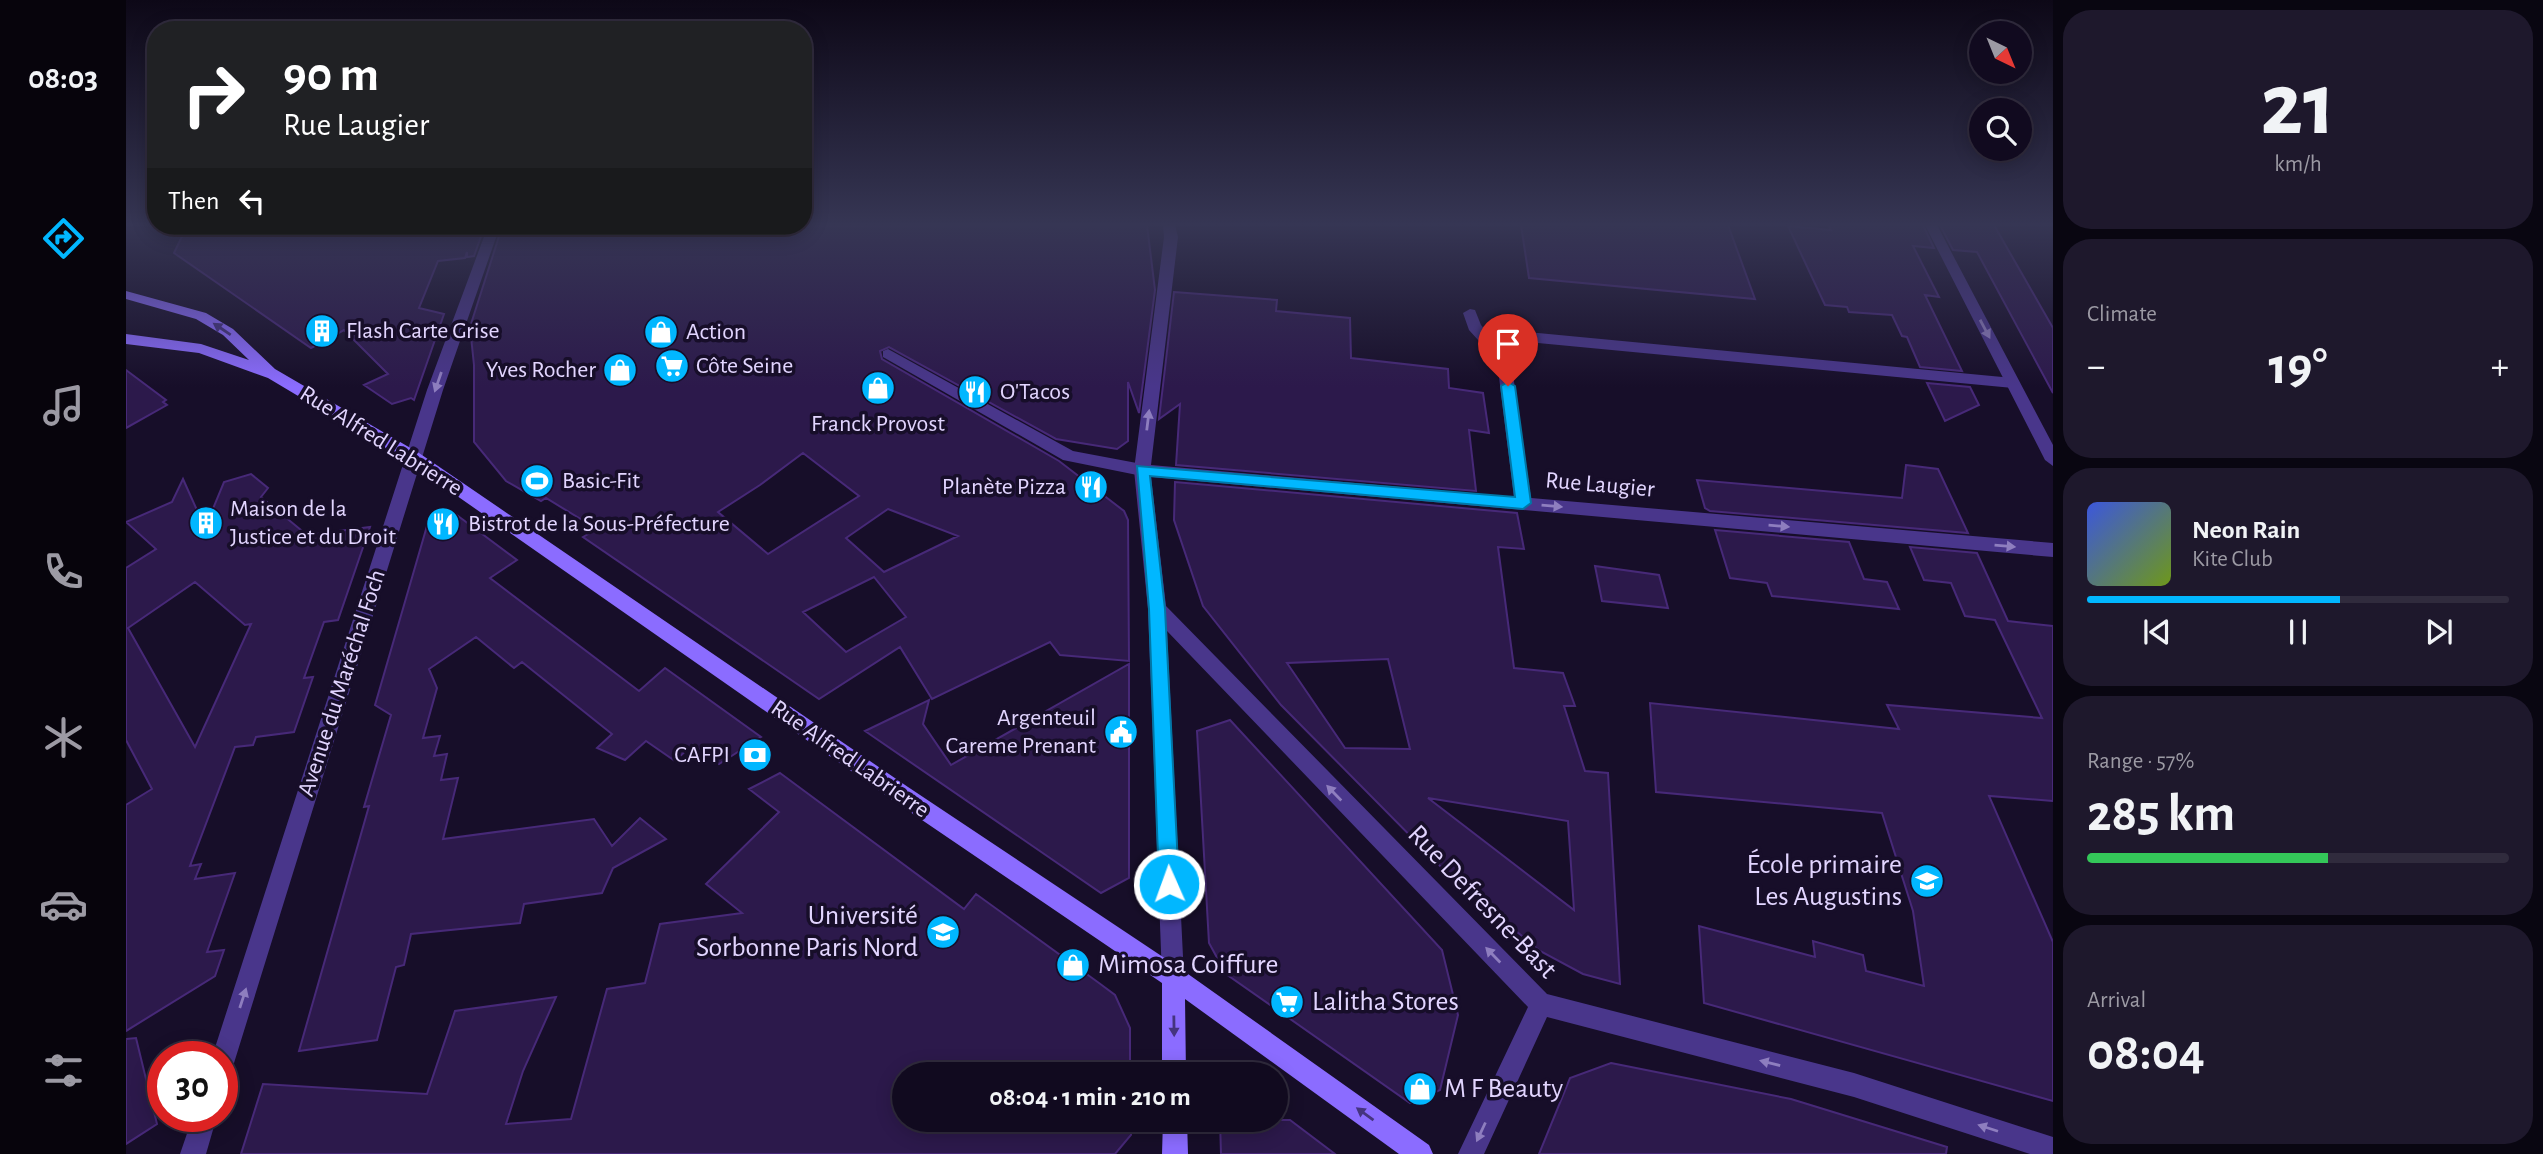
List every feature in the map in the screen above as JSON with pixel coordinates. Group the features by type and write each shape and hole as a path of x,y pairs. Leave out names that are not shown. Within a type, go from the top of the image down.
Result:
{"main road":[{"name":"Rue Alfred Labrierre","path":"126,295 201,316 228,332 273,374"},
{"name":"Rue Alfred Labrierre","path":"126,340 201,349 273,374 414,457 901,794 1173,977 1420,1154"},
{"path":"1173,977 1174,1062"},
{"path":"1175,1132 1175,1154"}],"street":[{"name":"Avenue du Maréchal Foch","path":"229,1041 414,457 476,279"},
{"path":"1166,279 1142,470 1157,609 1173,977"},
{"path":"1959,279 2053,460"},
{"path":"1470,313 1476,330 1504,361 1523,503"},
{"path":"1488,341 1538,338 2013,383"},
{"name":"Rue Laugier","path":"888,354 1069,456 1142,470 2053,550"},
{"name":"Rue Defresne-Bast","path":"1157,609 1541,1004 1854,1085 2053,1149"},
{"path":"1471,1154 1541,1004"},
{"path":"193,1154 200,1132"}],"building":[{"path":"211,279 431,279 419,308 444,314 414,400 411,398 392,404 364,385 388,374 344,330 311,348"},
{"path":"485,279 1154,279 1155,290 1139,413 1128,382 1128,441 1117,449 1056,439 889,347 880,351 882,359 1059,461 1124,511 1128,520 1129,661 1060,655 1050,642 932,699 900,647 819,699 583,537 597,529 546,498 541,501 506,481 474,442 474,365 470,327","holes":["803,453 859,496 768,554 718,512","888,509 958,536 884,572 846,538","874,577 906,617 846,652 803,612"]},
{"path":"1538,279 1748,279 1755,299"},
{"path":"1813,279 1930,279 1939,297 1925,295 1962,371 1920,367 1907,337 1902,336 1892,315 1849,312 1847,307 1825,305"},
{"path":"1991,279 2025,279 2053,328 2053,393"},
{"path":"1174,292 1277,300 1276,311 1350,318 1351,358 1448,369 1449,388 1483,393 1489,433 1469,430 1476,491 1176,465 1180,404 1159,419"},
{"path":"126,370 166,400 163,402 167,405 126,428"},
{"path":"1927,383 1970,387 1979,405 1945,421"},
{"path":"1906,465 1938,469 1968,533 1710,511 1705,508 1697,480 1902,498"},
{"path":"251,474 268,488 261,497 307,535 370,527 338,620 324,622 304,678 313,677 294,732 256,737 253,745 235,747 190,866 201,864 195,879 235,873 207,952 224,950 215,976 126,1031 126,805 152,789 126,740 126,568 156,549 126,522 172,502 183,479 205,528 224,482","holes":["195,582 245,625 251,624 195,747 128,628"]},
{"path":"1175,482 1517,513 1524,549 1498,547 1514,668 1563,673 1575,706 1564,706 1585,771 1608,773 1620,984 1583,974 1540,951 1451,877 1281,705 1203,606 1174,520","holes":["1388,659 1410,749 1345,748 1287,663","1428,798 1568,821 1574,910"]},
{"path":"450,510 517,560 490,578 639,691 665,668 761,737 719,764 693,744 675,761 646,741 625,760 597,748 612,734 522,662 514,668 476,637 429,669 437,688 423,738 440,736 434,756 447,754 441,780 458,778 443,839 594,819 612,846 640,818 666,839 613,868 602,893 524,904 520,923 411,934 404,965 396,967 377,1040 299,1051 369,806 364,807 391,715 375,705 429,519"},
{"path":"1715,530 1849,542 1864,579 1887,582 1899,609 1772,596 1767,583 1730,578"},
{"name":"École primaire Les Augustins","path":"1910,547 1977,553 2008,621 2053,626 2053,801 1989,796 2053,942 2053,1101 1704,1003 1699,926 1815,957 1813,941 1863,955 1866,971 1924,986 1913,911 1882,813 1656,792 1650,703 1899,729 1887,705 2042,718 1995,620 1965,616 1951,583 1924,580"},
{"path":"1595,566 1659,575 1668,608 1602,601"},
{"path":"1129,664 1129,878 1101,893 865,731 929,700 923,724 951,765"},
{"path":"1230,720 1442,950 1458,1015 1440,1090 1410,1103 1226,974 1209,943 1197,731"},
{"path":"780,773 964,909 976,894 1115,995 1130,1028 1130,1062 892,1062 892,1132 1131,1132 1115,1154 241,1154 263,1084 427,1094 455,1011 556,997 523,1071 506,1124 571,1119 607,989 645,983 660,924 742,913 706,884 779,812 749,789"},
{"path":"136,1038 147,1083 147,1130 126,1144 126,1039"},
{"path":"1611,1063 1791,1099 1947,1147 1946,1154 1539,1154 1570,1078"},
{"path":"1290,1120 1335,1154 1221,1154 1220,1132 1288,1132"}],"place":[{"name":"Flash Carte Grise","path":"322,331"},
{"name":"Action","path":"661,332"},
{"name":"Côte Seine","path":"672,366"},
{"name":"Yves Rocher","path":"620,370"},
{"name":"Franck Provost","path":"878,388"},
{"name":"O'Tacos","path":"975,392"},
{"name":"Basic-Fit","path":"537,481"},
{"name":"Planète Pizza","path":"1091,487"},
{"name":"Maison de la Justice et du Droit","path":"206,523"},
{"name":"Bistrot de la Sous-Préfecture","path":"443,524"},
{"name":"Argenteuil Careme Prenant","path":"1121,732"},
{"name":"CAFPI","path":"755,755"},
{"name":"École primaire Les Augustins","path":"1927,881"},
{"name":"Université Sorbonne Paris Nord","path":"943,932"},
{"name":"Mimosa Coiffure","path":"1073,965"},
{"name":"Lalitha Stores","path":"1287,1002"},
{"name":"M F Beauty","path":"1420,1089"}],"route":[{"path":"1169,884 1157,609 1142,470 1523,503 1508,386"}]}
